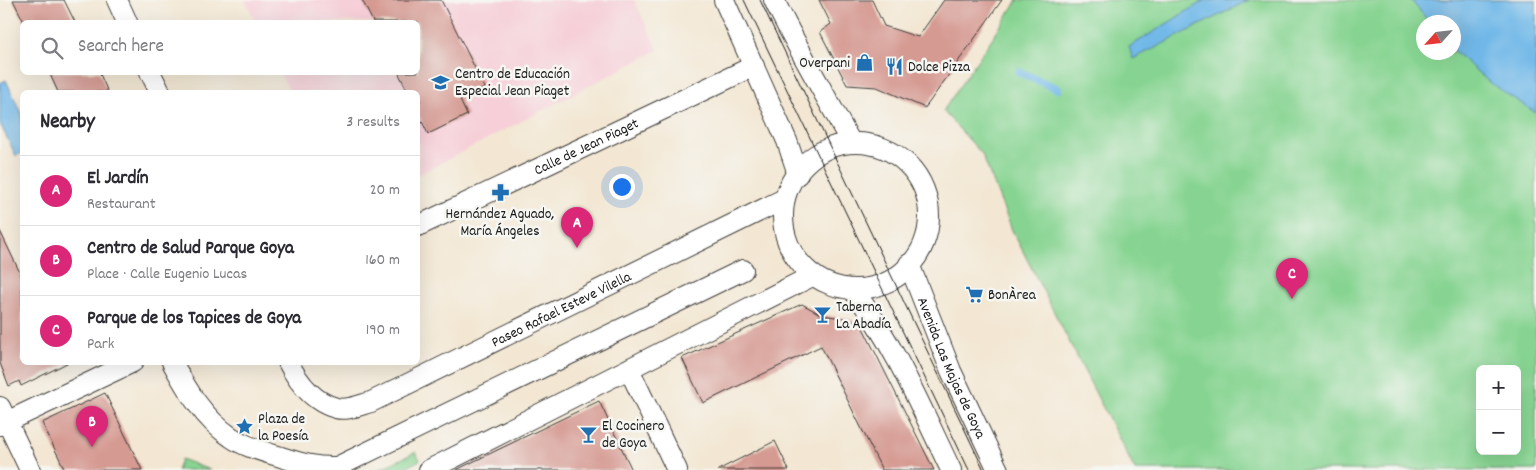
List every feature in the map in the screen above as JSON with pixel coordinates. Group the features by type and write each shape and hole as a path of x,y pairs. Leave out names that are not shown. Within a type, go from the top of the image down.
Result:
{"street":[{"path":"116,0 126,20"},
{"path":"724,0 787,141 798,174"},
{"path":"774,0 793,40 830,103 850,142"},
{"name":"Calle de Jean Piaget","path":"420,225 754,66"},
{"path":"152,75 159,90"},
{"path":"850,142 875,145 897,155 912,167 924,187 929,210 926,234 919,252 893,278 881,285 868,289 853,290 831,286 812,276 795,258 785,237 782,221 784,199 798,174 820,155 832,148 850,142"},
{"name":"Paseo Rafael Esteve Vilella","path":"290,365 295,376 308,391 321,401 337,408 357,407 371,402 784,199"},
{"name":"Avenida Las Majas de Goya","path":"909,264 950,371 998,470"},
{"path":"174,365 187,391 210,420 232,438 310,468 337,466 743,270"},
{"path":"429,470 812,276"},
{"path":"853,290 866,307 914,392 951,470"},
{"path":"30,470 2,418 126,365"},
{"path":"629,369 677,470"}],"shaded area":[{"name":"Centro de Educación Especial Jean Piaget","path":"245,0 634,0 658,50 420,174 420,90 289,90 281,75 420,75 420,20 255,20"}],"green space":[{"path":"1018,0 1536,0 1536,470 1135,470 1012,230 982,154 943,111"},
{"path":"416,452 420,460 401,470 377,470"},
{"path":"181,459 210,470 177,470"}],"water":[{"path":"1205,0 1249,0 1133,59 1129,47"},
{"path":"1411,0 1536,0 1536,113 1490,83 1461,57 1461,15 1423,15"},
{"path":"6,80 20,111 20,154 16,156 0,124 0,83"}],"building":[{"path":"13,0 64,0 74,20 23,20"},
{"path":"362,0 441,0 485,88 460,100 467,115 428,134 420,117 420,90 407,90 400,75 420,75 420,20 372,20"},
{"path":"819,0 872,0 884,26 918,37 944,0 1002,0 925,108 877,87 847,85 820,32 831,24"},
{"path":"50,75 100,75 107,90 57,90"},
{"path":"0,231 20,273 20,365 63,365 21,386 19,381 9,386 0,363"},
{"path":"802,304 822,315 849,319 861,324 934,470 882,470 821,346 703,403 682,358"},
{"path":"105,393 142,470 65,470 42,423"},
{"path":"599,401 632,470 456,470"},
{"path":"775,441 789,470 718,470"}],"waterway":[{"path":"1019,72 1058,89"}],"tram line":[{"path":"744,0 969,470"},
{"path":"760,0 984,470"}],"place":[{"name":"Overpani","path":"864,62"},
{"name":"Dolce Pizza","path":"894,66"},
{"name":"Centro de Educación Especial Jean Piaget","path":"441,82"},
{"name":"Hernández Aguado, María Ángeles","path":"500,192"},
{"name":"El Jardín","path":"577,248"},
{"name":"BonÀrea","path":"974,294"},
{"name":"Parque de los Tapices de Goya","path":"1292,299"},
{"name":"Taberna La Abadía","path":"822,315"},
{"name":"Plaza de la Poesía","path":"244,427"},
{"name":"El Cocinero de Goya","path":"588,434"},
{"name":"Centro de Salud Parque Goya","path":"92,447"}]}
